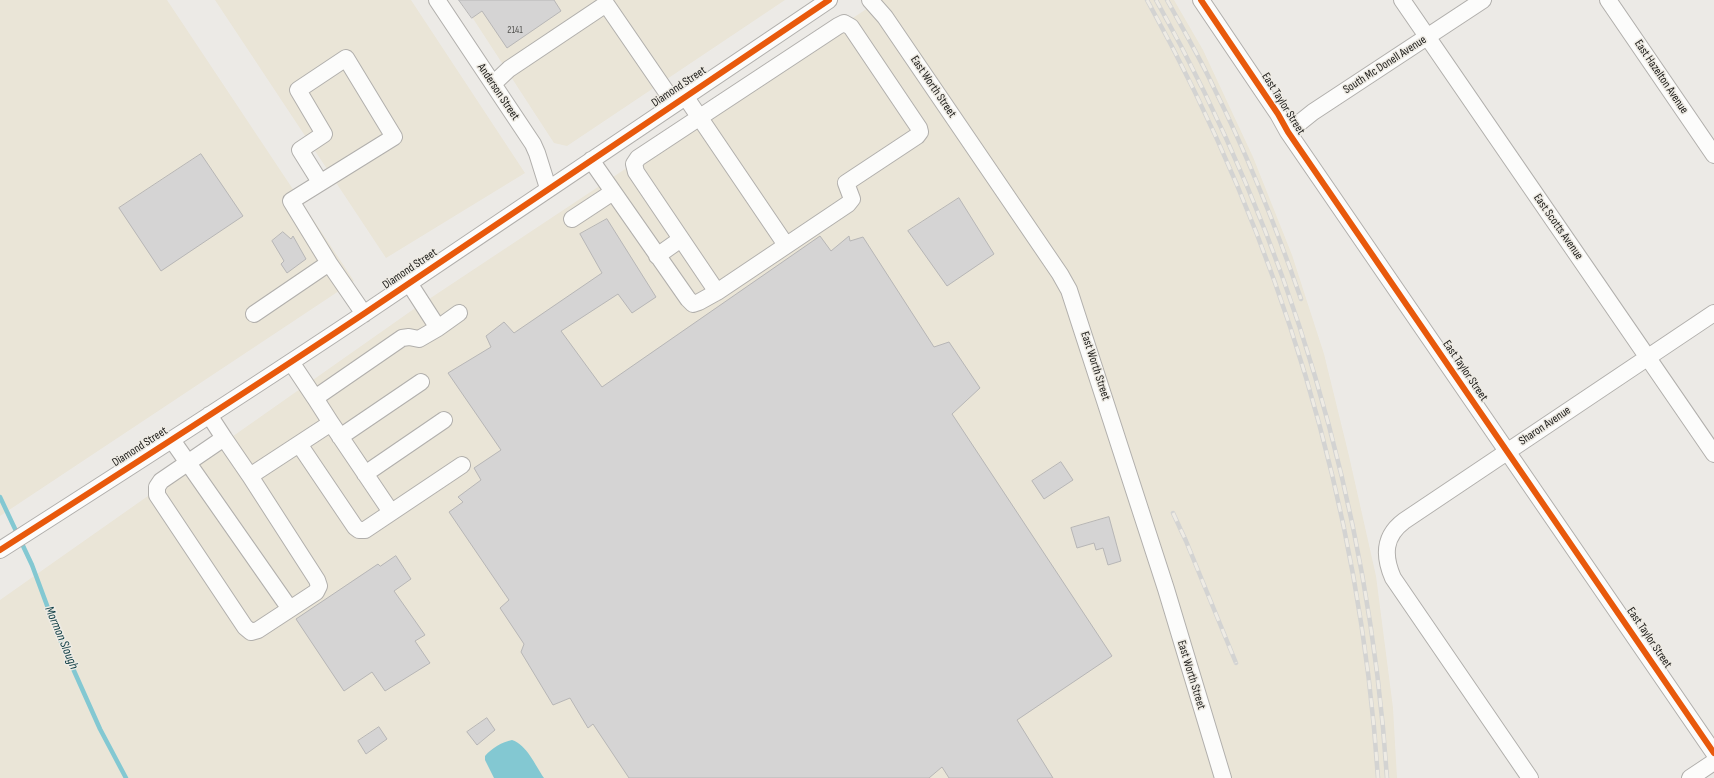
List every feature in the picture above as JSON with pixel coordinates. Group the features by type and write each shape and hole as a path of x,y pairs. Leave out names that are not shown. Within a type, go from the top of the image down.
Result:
{"street":[{"name":"Anderson Street","path":"437,0 535,148 548,188"},
{"name":"Diamond Street","path":"0,550 172,440 364,314 548,188 829,0"},
{"name":"East Worth Street","path":"870,0 885,17 918,65 1060,274 1069,290 1166,590 1223,778"},
{"name":"East Taylor Street","path":"1201,0 1278,114 1288,132 1714,753"},
{"name":"East Scotts Avenue","path":"1402,0 1714,454"},
{"name":"South Mc Donell Avenue","path":"1288,132 1313,112 1483,0"},
{"name":"East Hazelton Avenue","path":"1608,0 1714,155"},
{"path":"493,84 509,69 607,1 680,99 701,117 786,245"},
{"path":"591,160 688,299 693,304 699,302 717,292 848,204 852,199 846,183 917,136 920,132 919,128 851,27 844,23 838,26 638,158 634,164 636,172 717,292"},
{"path":"320,182 300,150 324,134 298,90 346,58 394,137 291,201 329,263 364,314"},
{"path":"572,220 613,192"},
{"path":"657,256 681,239"},
{"path":"254,314 329,263"},
{"path":"409,283 438,328"},
{"path":"315,398 402,338 409,337 419,339 459,313"},
{"name":"Sharon Avenue","path":"1530,778 1393,578 1388,560 1387,548 1390,537 1395,528 1714,313"},
{"path":"290,362 391,512"},
{"path":"340,437 421,382"},
{"path":"209,415 318,580 319,586 316,592 258,630 251,632 245,627 157,495 157,487 161,481 224,438"},
{"path":"365,474 444,420"},
{"path":"250,476 331,423"},
{"path":"172,440 189,462 290,609"},
{"path":"300,444 355,527 359,530 365,530 462,465"},
{"path":"1690,778 1714,762"}],"shaded area":[{"path":"0,0 167,0 354,281 0,516"},
{"path":"215,0 411,0 525,173 386,258"},
{"path":"461,0 785,0 567,146 554,143"},
{"path":"880,0 1174,0 1203,50 1253,157 1292,255 1324,354 1376,576 1393,708 1397,778 0,778 0,600 411,311"}],"water":[{"path":"512,740 522,746 544,778 494,778 485,760 485,756 497,746"}],"building":[{"path":"459,0 554,0 561,11 507,48 482,11 472,18"},
{"path":"201,154 243,216 161,271 119,208"},
{"path":"959,198 994,254 947,286 908,231"},
{"path":"607,219 656,297 632,313 618,294 561,331 602,387 820,236 831,251 849,236 850,241 863,237 934,347 949,342 980,388 952,414 1112,656 1017,720 1053,778 949,778 942,767 929,778 629,778 593,724 588,728 570,698 553,705 521,652 524,644 500,608 509,600 449,512 463,502 458,497 481,480 474,468 501,450 448,373 491,347 486,336 504,322 514,333 602,273 580,234"},
{"path":"283,232 291,239 293,236 306,259 287,273 281,264 284,261 272,241"},
{"path":"1061,462 1073,480 1044,499 1032,481"},
{"path":"1109,517 1121,561 1108,565 1103,548 1096,550 1094,543 1077,548 1071,528"},
{"path":"396,556 411,579 394,591 425,635 415,641 430,663 385,691 372,672 344,691 296,619 378,564 380,566"},
{"path":"487,718 495,730 477,745 467,732"},
{"path":"379,727 387,739 366,754 358,741"}],"waterway":[{"name":"Mormon Slough","path":"0,497 32,565 58,635 100,729 126,778"}],"railway":[{"path":"1147,0 1194,91 1237,184 1274,279 1306,376 1332,475 1353,575 1368,676 1378,778"},
{"path":"1156,0 1204,91 1246,184 1283,279 1315,376 1341,475 1362,575 1377,676 1387,778"},
{"path":"1167,0 1203,66 1250,166 1282,245 1301,299"},
{"path":"1173,513 1236,663"}],"cycle path":[{"path":"0,550 320,343 829,0"},
{"path":"1201,0 1278,114 1288,132 1714,753"}]}
